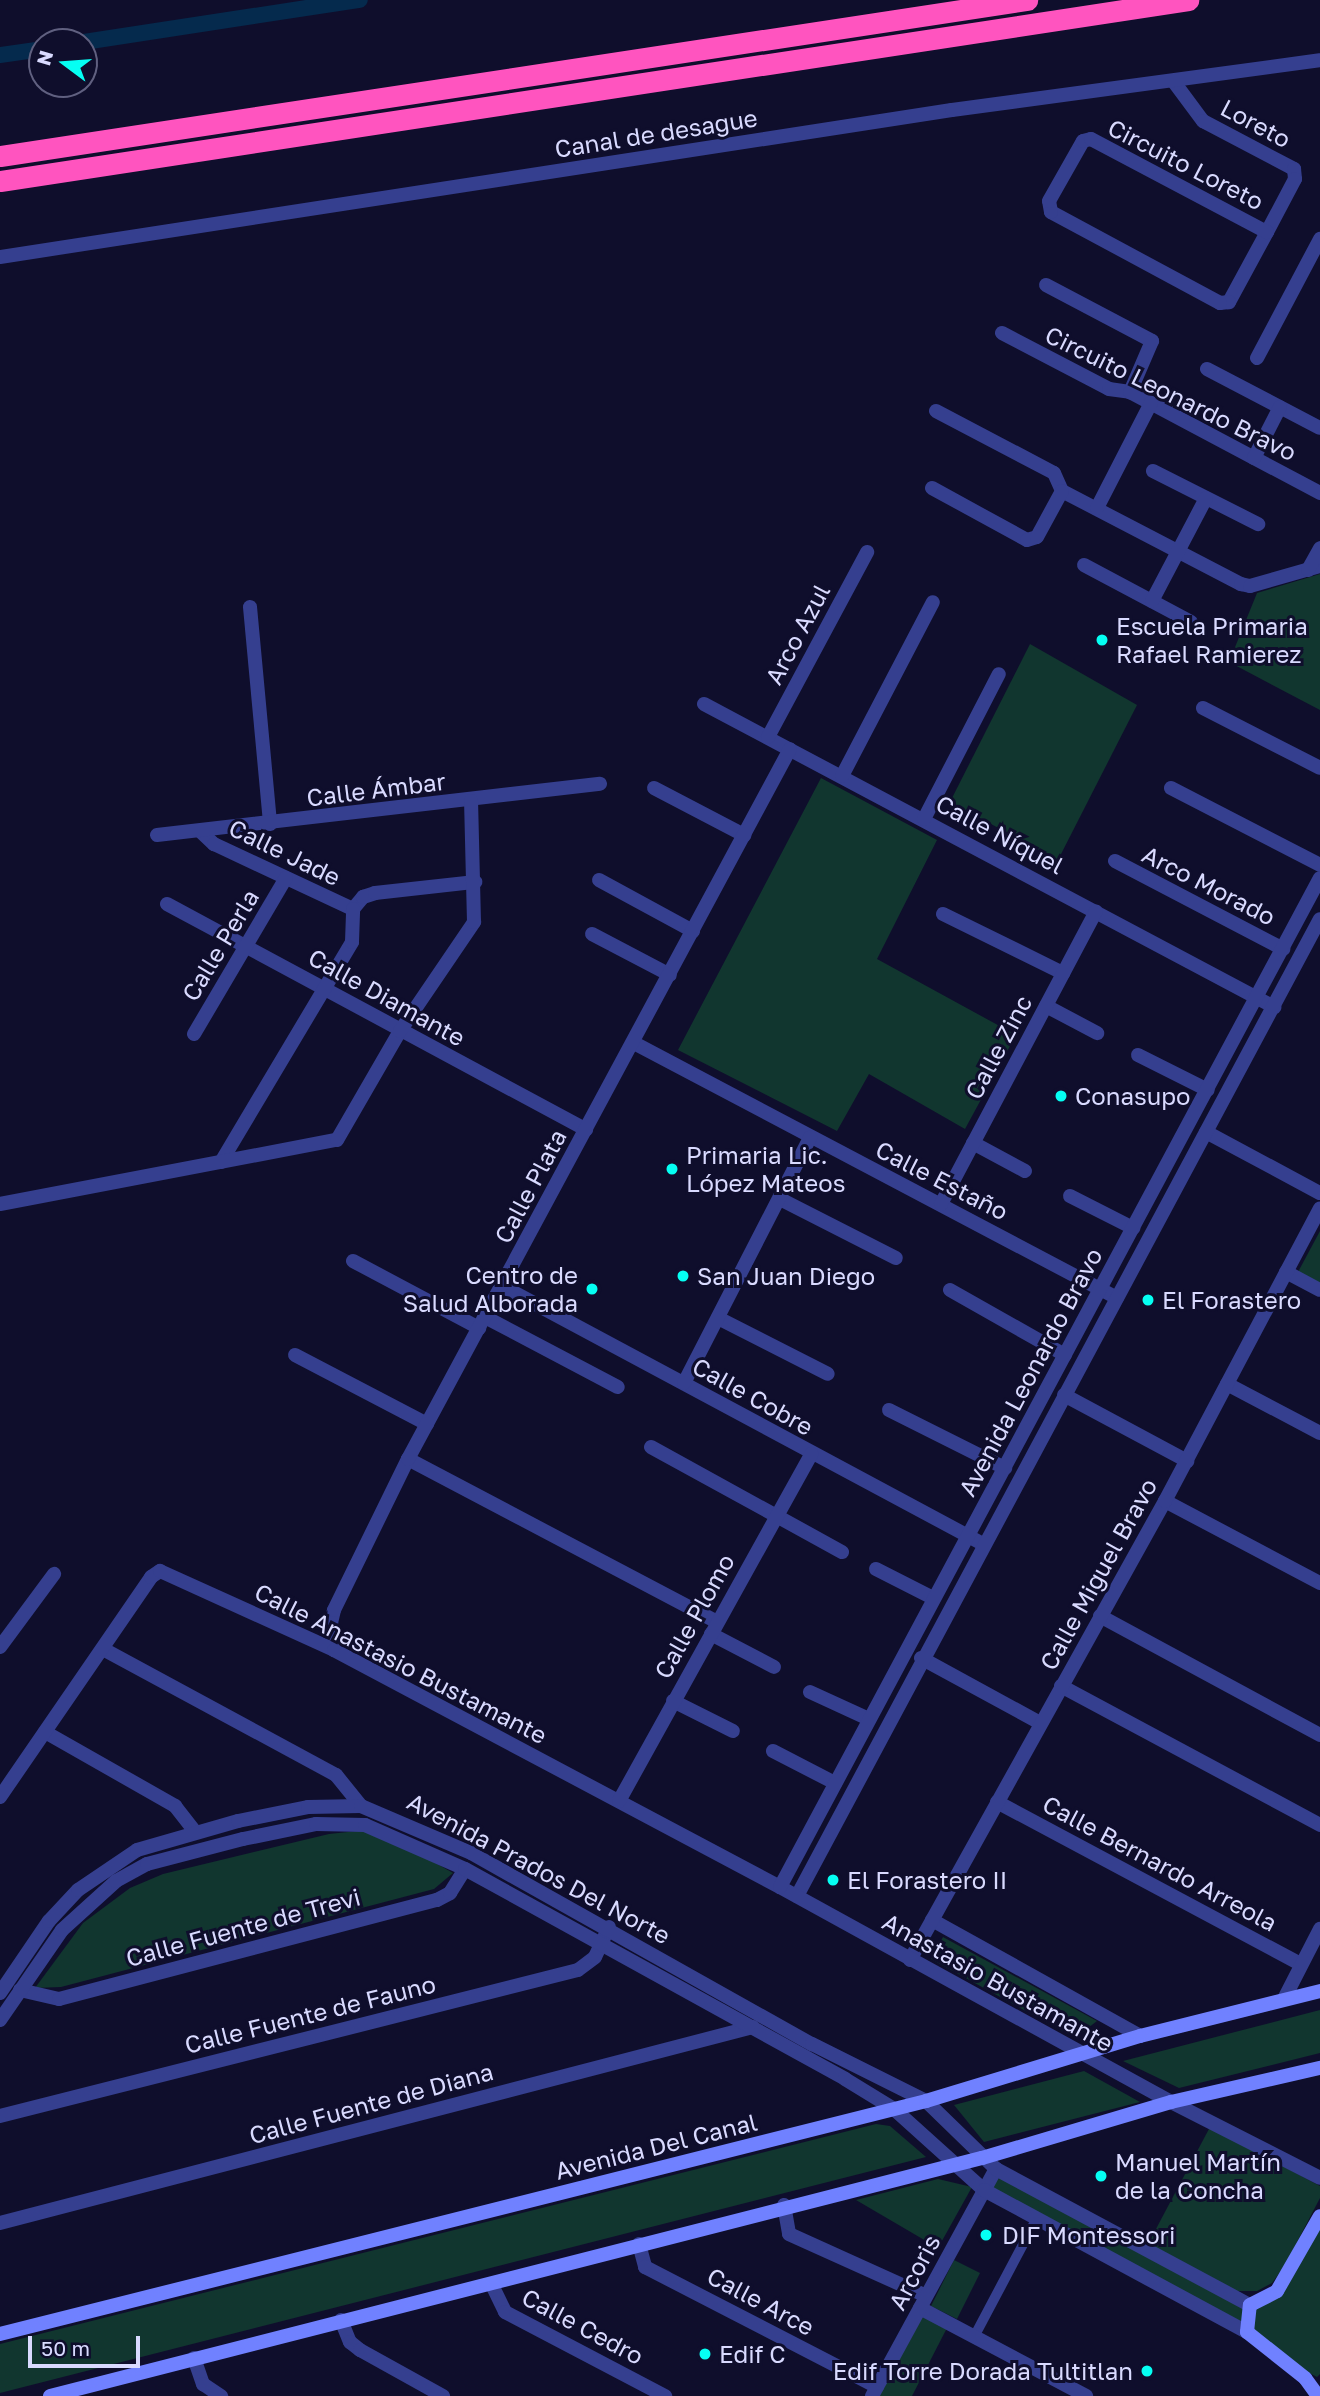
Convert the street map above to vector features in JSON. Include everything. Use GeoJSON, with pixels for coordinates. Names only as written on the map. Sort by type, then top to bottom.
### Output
{"type":"FeatureCollection","features":[{"type":"Feature","properties":{"kind":"highway"},"geometry":{"type":"LineString","coordinates":[[0,156],[1027,0]]}},
{"type":"Feature","properties":{"kind":"highway"},"geometry":{"type":"LineString","coordinates":[[0,181],[1188,0]]}},
{"type":"Feature","properties":{"kind":"main road","name":"Avenida Del Canal"},"geometry":{"type":"LineString","coordinates":[[0,2334],[926,2101],[1082,2052],[1320,1991]]}},
{"type":"Feature","properties":{"kind":"main road"},"geometry":{"type":"LineString","coordinates":[[50,2396],[341,2320],[492,2285],[952,2162],[982,2158],[1171,2102],[1320,2068]]}},
{"type":"Feature","properties":{"kind":"main road"},"geometry":{"type":"LineString","coordinates":[[1318,2396],[1305,2378],[1247,2332],[1250,2305],[1277,2291],[1320,2217]]}},
{"type":"Feature","properties":{"kind":"street","name":"Canal de desague"},"geometry":{"type":"LineString","coordinates":[[0,257],[951,110],[1174,82],[1320,60]]}},
{"type":"Feature","properties":{"kind":"street","name":"Loreto"},"geometry":{"type":"LineString","coordinates":[[1174,82],[1203,121],[1294,169],[1295,179],[1268,232]]}},
{"type":"Feature","properties":{"kind":"street","name":"Circuito Loreto"},"geometry":{"type":"LineString","coordinates":[[1091,139],[1268,232],[1229,302],[1220,303],[1051,212],[1049,201],[1083,141],[1091,139]]}},
{"type":"Feature","properties":{"kind":"street"},"geometry":{"type":"LineString","coordinates":[[1257,358],[1320,239]]}},
{"type":"Feature","properties":{"kind":"street"},"geometry":{"type":"LineString","coordinates":[[1046,285],[1152,341],[1130,392]]}},
{"type":"Feature","properties":{"kind":"street","name":"Circuito Leonardo Bravo"},"geometry":{"type":"LineString","coordinates":[[1002,333],[1109,389],[1130,392],[1320,493]]}},
{"type":"Feature","properties":{"kind":"street"},"geometry":{"type":"LineString","coordinates":[[1207,369],[1320,428]]}},
{"type":"Feature","properties":{"kind":"street"},"geometry":{"type":"LineString","coordinates":[[1097,508],[1151,403]]}},
{"type":"Feature","properties":{"kind":"street"},"geometry":{"type":"LineString","coordinates":[[1254,458],[1280,407]]}},
{"type":"Feature","properties":{"kind":"street"},"geometry":{"type":"LineString","coordinates":[[936,411],[1054,473],[1062,491],[1251,586],[1314,568],[1320,548]]}},
{"type":"Feature","properties":{"kind":"street"},"geometry":{"type":"LineString","coordinates":[[1153,471],[1258,524]]}},
{"type":"Feature","properties":{"kind":"street"},"geometry":{"type":"LineString","coordinates":[[932,488],[1027,540],[1037,537],[1062,491]]}},
{"type":"Feature","properties":{"kind":"street"},"geometry":{"type":"LineString","coordinates":[[1152,601],[1206,498]]}},
{"type":"Feature","properties":{"kind":"street","name":"Arco Azul"},"geometry":{"type":"LineString","coordinates":[[768,737],[867,552]]}},
{"type":"Feature","properties":{"kind":"street"},"geometry":{"type":"LineString","coordinates":[[1084,565],[1191,622]]}},
{"type":"Feature","properties":{"kind":"street"},"geometry":{"type":"LineString","coordinates":[[842,776],[933,602]]}},
{"type":"Feature","properties":{"kind":"street"},"geometry":{"type":"LineString","coordinates":[[250,607],[271,824]]}},
{"type":"Feature","properties":{"kind":"street"},"geometry":{"type":"LineString","coordinates":[[924,819],[999,674]]}},
{"type":"Feature","properties":{"kind":"street","name":"Calle Níquel"},"geometry":{"type":"LineString","coordinates":[[704,704],[1274,1007]]}},
{"type":"Feature","properties":{"kind":"street"},"geometry":{"type":"LineString","coordinates":[[1203,708],[1320,768]]}},
{"type":"Feature","properties":{"kind":"street","name":"Calle Plata"},"geometry":{"type":"LineString","coordinates":[[334,1650],[334,1610],[408,1459],[790,749]]}},
{"type":"Feature","properties":{"kind":"street","name":"Calle Ámbar"},"geometry":{"type":"LineString","coordinates":[[157,835],[271,824],[600,784]]}},
{"type":"Feature","properties":{"kind":"street"},"geometry":{"type":"LineString","coordinates":[[654,788],[744,835]]}},
{"type":"Feature","properties":{"kind":"street"},"geometry":{"type":"LineString","coordinates":[[1171,788],[1320,865]]}},
{"type":"Feature","properties":{"kind":"street"},"geometry":{"type":"LineString","coordinates":[[0,1204],[337,1140],[400,1031],[467,937],[474,922],[471,800]]}},
{"type":"Feature","properties":{"kind":"street","name":"Calle Jade"},"geometry":{"type":"LineString","coordinates":[[201,832],[214,844],[353,909]]}},
{"type":"Feature","properties":{"kind":"street","name":"Arco Morado"},"geometry":{"type":"LineString","coordinates":[[1115,861],[1283,949]]}},
{"type":"Feature","properties":{"kind":"street","name":"Calle Perla"},"geometry":{"type":"LineString","coordinates":[[194,1034],[286,878]]}},
{"type":"Feature","properties":{"kind":"street","name":"Avenida Leonardo Bravo"},"geometry":{"type":"LineString","coordinates":[[780,1887],[933,1598],[1258,999],[1320,878]]}},
{"type":"Feature","properties":{"kind":"street"},"geometry":{"type":"LineString","coordinates":[[598,880],[693,931]]}},
{"type":"Feature","properties":{"kind":"street"},"geometry":{"type":"LineString","coordinates":[[221,1162],[352,942],[353,909],[363,897],[375,893],[475,882]]}},
{"type":"Feature","properties":{"kind":"street","name":"Calle Diamante"},"geometry":{"type":"LineString","coordinates":[[167,904],[586,1130]]}},
{"type":"Feature","properties":{"kind":"street","name":"Calle Zinc"},"geometry":{"type":"LineString","coordinates":[[941,1204],[1096,911]]}},
{"type":"Feature","properties":{"kind":"street"},"geometry":{"type":"LineString","coordinates":[[943,914],[1063,973]]}},
{"type":"Feature","properties":{"kind":"street","name":"Avenida Leonardo Bravo"},"geometry":{"type":"LineString","coordinates":[[797,1896],[921,1658],[1320,919]]}},
{"type":"Feature","properties":{"kind":"street"},"geometry":{"type":"LineString","coordinates":[[592,934],[670,975]]}},
{"type":"Feature","properties":{"kind":"street"},"geometry":{"type":"LineString","coordinates":[[1046,1006],[1097,1033]]}},
{"type":"Feature","properties":{"kind":"street","name":"Calle Estaño"},"geometry":{"type":"LineString","coordinates":[[634,1043],[1117,1298]]}},
{"type":"Feature","properties":{"kind":"street"},"geometry":{"type":"LineString","coordinates":[[1138,1055],[1208,1090]]}},
{"type":"Feature","properties":{"kind":"street"},"geometry":{"type":"LineString","coordinates":[[1206,1132],[1320,1193]]}},
{"type":"Feature","properties":{"kind":"street"},"geometry":{"type":"LineString","coordinates":[[684,1383],[810,1138]]}},
{"type":"Feature","properties":{"kind":"street"},"geometry":{"type":"LineString","coordinates":[[973,1143],[1025,1171]]}},
{"type":"Feature","properties":{"kind":"street"},"geometry":{"type":"LineString","coordinates":[[1070,1196],[1133,1228]]}},
{"type":"Feature","properties":{"kind":"street"},"geometry":{"type":"LineString","coordinates":[[780,1199],[896,1258]]}},
{"type":"Feature","properties":{"kind":"street","name":"Calle Miguel Bravo"},"geometry":{"type":"LineString","coordinates":[[910,1960],[1165,1501],[1320,1208]]}},
{"type":"Feature","properties":{"kind":"street"},"geometry":{"type":"LineString","coordinates":[[353,1261],[618,1387]]}},
{"type":"Feature","properties":{"kind":"street"},"geometry":{"type":"LineString","coordinates":[[1286,1272],[1320,1290]]}},
{"type":"Feature","properties":{"kind":"street","name":"Calle Cobre"},"geometry":{"type":"LineString","coordinates":[[502,1286],[983,1544]]}},
{"type":"Feature","properties":{"kind":"street"},"geometry":{"type":"LineString","coordinates":[[950,1290],[1065,1354]]}},
{"type":"Feature","properties":{"kind":"street"},"geometry":{"type":"LineString","coordinates":[[718,1318],[828,1374]]}},
{"type":"Feature","properties":{"kind":"street"},"geometry":{"type":"LineString","coordinates":[[295,1355],[427,1424]]}},
{"type":"Feature","properties":{"kind":"street"},"geometry":{"type":"LineString","coordinates":[[1227,1384],[1320,1433]]}},
{"type":"Feature","properties":{"kind":"street"},"geometry":{"type":"LineString","coordinates":[[1064,1395],[1186,1461]]}},
{"type":"Feature","properties":{"kind":"street"},"geometry":{"type":"LineString","coordinates":[[889,1410],[1005,1468]]}},
{"type":"Feature","properties":{"kind":"street"},"geometry":{"type":"LineString","coordinates":[[651,1447],[842,1552]]}},
{"type":"Feature","properties":{"kind":"street","name":"Calle Plomo"},"geometry":{"type":"LineString","coordinates":[[619,1801],[811,1454]]}},
{"type":"Feature","properties":{"kind":"street"},"geometry":{"type":"LineString","coordinates":[[408,1459],[714,1628],[774,1667]]}},
{"type":"Feature","properties":{"kind":"street"},"geometry":{"type":"LineString","coordinates":[[1165,1501],[1320,1583]]}},
{"type":"Feature","properties":{"kind":"street"},"geometry":{"type":"LineString","coordinates":[[876,1569],[933,1598]]}},
{"type":"Feature","properties":{"kind":"street","name":"Calle Anastasio Bustamante"},"geometry":{"type":"LineString","coordinates":[[103,1649],[151,1577],[160,1571],[334,1650],[619,1801]]}},
{"type":"Feature","properties":{"kind":"street"},"geometry":{"type":"LineString","coordinates":[[0,1647],[54,1574]]}},
{"type":"Feature","properties":{"kind":"street"},"geometry":{"type":"LineString","coordinates":[[1100,1616],[1320,1735]]}},
{"type":"Feature","properties":{"kind":"street"},"geometry":{"type":"LineString","coordinates":[[0,1797],[103,1649],[337,1775],[361,1806]]}},
{"type":"Feature","properties":{"kind":"street"},"geometry":{"type":"LineString","coordinates":[[921,1658],[1040,1723]]}},
{"type":"Feature","properties":{"kind":"street"},"geometry":{"type":"LineString","coordinates":[[1061,1686],[1320,1825]]}},
{"type":"Feature","properties":{"kind":"street"},"geometry":{"type":"LineString","coordinates":[[810,1692],[869,1719]]}},
{"type":"Feature","properties":{"kind":"street"},"geometry":{"type":"LineString","coordinates":[[673,1701],[733,1731]]}},
{"type":"Feature","properties":{"kind":"street"},"geometry":{"type":"LineString","coordinates":[[45,1732],[175,1806],[195,1832]]}},
{"type":"Feature","properties":{"kind":"street"},"geometry":{"type":"LineString","coordinates":[[773,1751],[835,1783]]}},
{"type":"Feature","properties":{"kind":"street","name":"Anastasio Bustamante"},"geometry":{"type":"LineString","coordinates":[[619,1801],[1171,2102],[1320,2178]]}},
{"type":"Feature","properties":{"kind":"street","name":"Calle Bernardo Arreola"},"geometry":{"type":"LineString","coordinates":[[998,1802],[1301,1964]]}},
{"type":"Feature","properties":{"kind":"street","name":"Avenida Prados Del Norte"},"geometry":{"type":"LineString","coordinates":[[0,1993],[49,1921],[78,1890],[137,1850],[238,1821],[308,1807],[361,1806],[471,1853],[609,1927],[811,2044],[926,2101],[996,2169],[1250,2305]]}},
{"type":"Feature","properties":{"kind":"street"},"geometry":{"type":"LineString","coordinates":[[238,1821],[243,1839]]}},
{"type":"Feature","properties":{"kind":"street"},"geometry":{"type":"LineString","coordinates":[[0,2020],[62,1930],[116,1881],[147,1864],[243,1839],[345,1822],[387,1833],[465,1869],[753,2027],[894,2109],[984,2190],[1247,2332]]}},
{"type":"Feature","properties":{"kind":"street","name":"Calle Fuente de Trevi"},"geometry":{"type":"LineString","coordinates":[[20,1990],[59,1999],[437,1900],[450,1893],[465,1869]]}},
{"type":"Feature","properties":{"kind":"street"},"geometry":{"type":"LineString","coordinates":[[932,1920],[1140,2036]]}},
{"type":"Feature","properties":{"kind":"street","name":"Calle Fuente de Fauno"},"geometry":{"type":"LineString","coordinates":[[0,2116],[578,1969],[588,1965],[601,1946],[609,1927]]}},
{"type":"Feature","properties":{"kind":"street"},"geometry":{"type":"LineString","coordinates":[[1284,1999],[1320,1928]]}},
{"type":"Feature","properties":{"kind":"street","name":"Calle Fuente de Diana"},"geometry":{"type":"LineString","coordinates":[[0,2223],[753,2027]]}},
{"type":"Feature","properties":{"kind":"street","name":"Arcoris"},"geometry":{"type":"LineString","coordinates":[[874,2392],[996,2169]]}},
{"type":"Feature","properties":{"kind":"street"},"geometry":{"type":"LineString","coordinates":[[784,2205],[789,2234],[923,2302],[974,2337],[1086,2396]]}},
{"type":"Feature","properties":{"kind":"street"},"geometry":{"type":"LineString","coordinates":[[974,2337],[1037,2218]]}},
{"type":"Feature","properties":{"kind":"street","name":"Calle Arce"},"geometry":{"type":"LineString","coordinates":[[639,2244],[645,2267],[874,2392]]}},
{"type":"Feature","properties":{"kind":"street","name":"Calle Cedro"},"geometry":{"type":"LineString","coordinates":[[492,2285],[505,2312],[665,2396]]}},
{"type":"Feature","properties":{"kind":"street"},"geometry":{"type":"LineString","coordinates":[[341,2320],[350,2342],[359,2350],[443,2396]]}},
{"type":"Feature","properties":{"kind":"street"},"geometry":{"type":"LineString","coordinates":[[194,2358],[203,2384],[221,2396]]}},
{"type":"Feature","properties":{"kind":"green space"},"geometry":{"type":"Polygon","coordinates":[[[1320,574],[1320,710],[1229,662],[1257,593],[1320,574]]]}},
{"type":"Feature","properties":{"kind":"green space"},"geometry":{"type":"Polygon","coordinates":[[[1030,644],[1137,705],[1058,860],[950,802],[1030,644]]]}},
{"type":"Feature","properties":{"kind":"green space"},"geometry":{"type":"Polygon","coordinates":[[[821,778],[937,840],[877,959],[1016,1035],[965,1129],[869,1074],[837,1131],[678,1050],[821,778]]]}},
{"type":"Feature","properties":{"kind":"green space"},"geometry":{"type":"Polygon","coordinates":[[[1320,1231],[1320,1284],[1298,1272],[1320,1231]]]}},
{"type":"Feature","properties":{"kind":"green space"},"geometry":{"type":"Polygon","coordinates":[[[376,1829],[453,1873],[434,1889],[61,1987],[35,1988],[83,1923],[130,1888],[163,1874],[329,1834],[376,1829]]]}},
{"type":"Feature","properties":{"kind":"green space"},"geometry":{"type":"Polygon","coordinates":[[[943,1937],[1097,2021],[1075,2038],[931,1959],[943,1937]]]}},
{"type":"Feature","properties":{"kind":"green space"},"geometry":{"type":"Polygon","coordinates":[[[1320,2010],[1320,2053],[1179,2088],[1123,2061],[1320,2010]]]}},
{"type":"Feature","properties":{"kind":"green space"},"geometry":{"type":"Polygon","coordinates":[[[1084,2071],[1140,2102],[984,2142],[954,2105],[1084,2071]]]}},
{"type":"Feature","properties":{"kind":"green space"},"geometry":{"type":"Polygon","coordinates":[[[876,2124],[890,2126],[926,2157],[0,2393],[0,2344],[876,2124]]]}},
{"type":"Feature","properties":{"kind":"green space"},"geometry":{"type":"Polygon","coordinates":[[[1210,2127],[1320,2186],[1320,2198],[1284,2267],[1272,2283],[1257,2291],[1235,2291],[1148,2244],[1210,2127]]]}},
{"type":"Feature","properties":{"kind":"green space"},"geometry":{"type":"Polygon","coordinates":[[[997,2172],[1247,2306],[1245,2328],[986,2190],[997,2172]]]}},
{"type":"Feature","properties":{"kind":"green space"},"geometry":{"type":"Polygon","coordinates":[[[938,2179],[972,2187],[938,2248],[856,2200],[938,2179]]]}},
{"type":"Feature","properties":{"kind":"green space"},"geometry":{"type":"Polygon","coordinates":[[[1320,2219],[1320,2374],[1317,2377],[1280,2357],[1249,2330],[1252,2306],[1278,2292],[1320,2219]]]}},
{"type":"Feature","properties":{"kind":"green space"},"geometry":{"type":"Polygon","coordinates":[[[954,2260],[980,2273],[957,2319],[931,2306],[954,2260]]]}},
{"type":"Feature","properties":{"kind":"green space"},"geometry":{"type":"Polygon","coordinates":[[[923,2314],[948,2326],[912,2396],[878,2396],[923,2314]]]}},
{"type":"Feature","properties":{"kind":"waterway"},"geometry":{"type":"LineString","coordinates":[[98,40],[360,0]]}},
{"type":"Feature","properties":{"kind":"waterway"},"geometry":{"type":"LineString","coordinates":[[0,55],[28,51]]}},
{"type":"Feature","properties":{"kind":"place","name":"Escuela Primaria Rafael Ramierez"},"geometry":{"type":"Point","coordinates":[1102,640]}},
{"type":"Feature","properties":{"kind":"place","name":"Conasupo"},"geometry":{"type":"Point","coordinates":[1061,1096]}},
{"type":"Feature","properties":{"kind":"place","name":"Primaria Lic. López Mateos"},"geometry":{"type":"Point","coordinates":[672,1169]}},
{"type":"Feature","properties":{"kind":"place","name":"San Juan Diego"},"geometry":{"type":"Point","coordinates":[683,1276]}},
{"type":"Feature","properties":{"kind":"place","name":"Centro de Salud Alborada"},"geometry":{"type":"Point","coordinates":[592,1289]}},
{"type":"Feature","properties":{"kind":"place","name":"El Forastero"},"geometry":{"type":"Point","coordinates":[1148,1300]}},
{"type":"Feature","properties":{"kind":"place","name":"El Forastero II"},"geometry":{"type":"Point","coordinates":[833,1880]}},
{"type":"Feature","properties":{"kind":"place","name":"Manuel Martín de la Concha"},"geometry":{"type":"Point","coordinates":[1101,2176]}},
{"type":"Feature","properties":{"kind":"place","name":"DIF Montessori"},"geometry":{"type":"Point","coordinates":[986,2235]}},
{"type":"Feature","properties":{"kind":"place","name":"Edif C"},"geometry":{"type":"Point","coordinates":[705,2354]}},
{"type":"Feature","properties":{"kind":"place","name":"Edif Torre Dorada Tultitlan"},"geometry":{"type":"Point","coordinates":[1147,2371]}}]}
